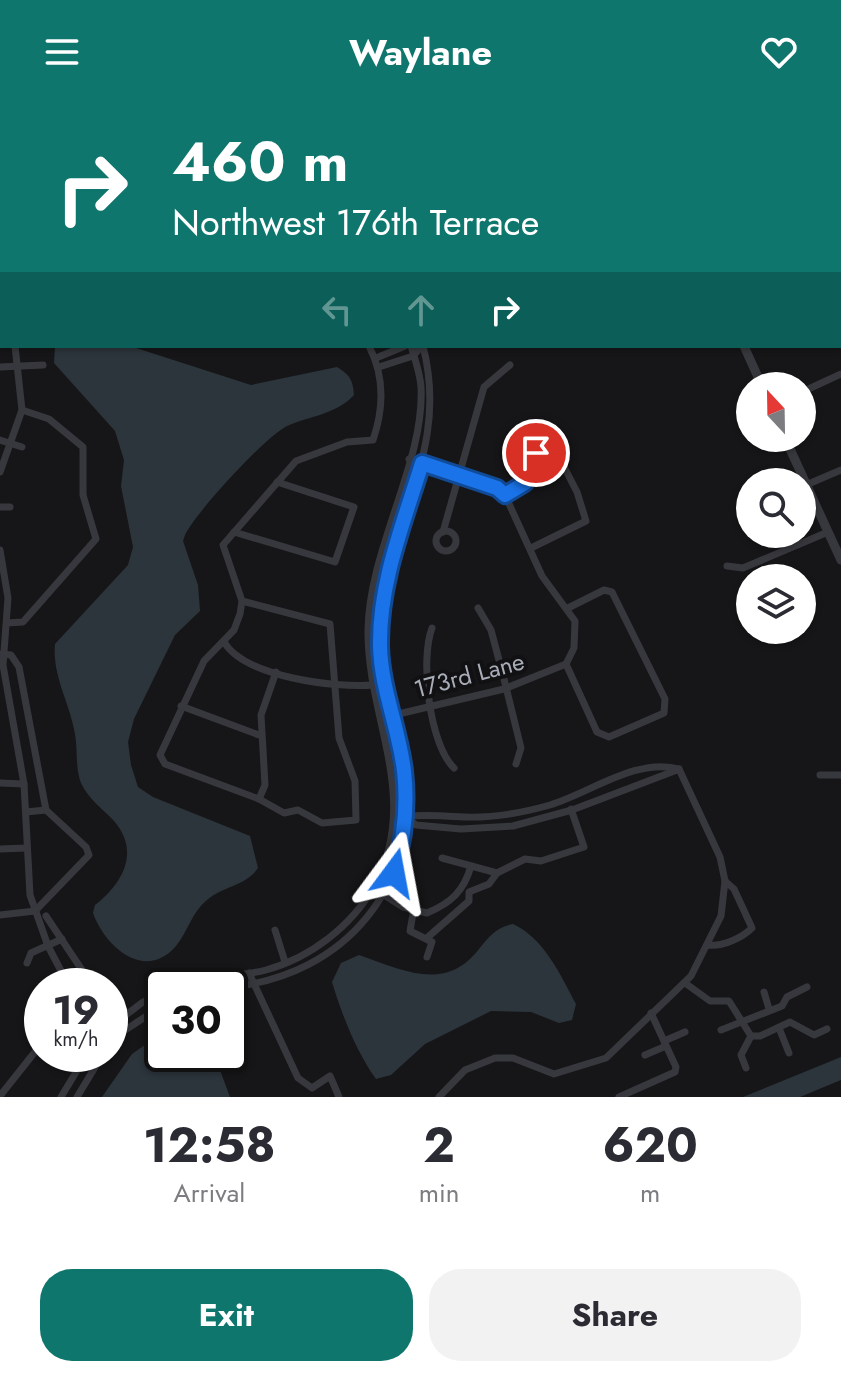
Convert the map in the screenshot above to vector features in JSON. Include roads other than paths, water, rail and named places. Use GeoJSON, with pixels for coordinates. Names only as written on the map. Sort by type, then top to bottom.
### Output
{"type":"FeatureCollection","features":[{"type":"Feature","properties":{"kind":"street"},"geometry":{"type":"LineString","coordinates":[[0,472],[22,410],[15,348]]}},
{"type":"Feature","properties":{"kind":"street"},"geometry":{"type":"LineString","coordinates":[[242,601],[330,624],[339,738],[355,781],[359,812],[356,820],[322,823],[298,810],[284,813],[259,799],[231,791],[163,761],[162,745],[204,661],[234,630],[242,601],[223,545],[277,482],[304,456],[347,442],[373,440],[383,400],[379,367],[370,348]]}},
{"type":"Feature","properties":{"kind":"street"},"geometry":{"type":"LineString","coordinates":[[376,358],[403,348]]}},
{"type":"Feature","properties":{"kind":"street"},"geometry":{"type":"LineString","coordinates":[[339,1097],[330,1076],[312,1088],[298,1078],[249,973],[285,962],[331,936],[373,888],[395,816],[392,766],[371,685],[368,629],[373,585],[420,413],[421,388],[409,348]]}},
{"type":"Feature","properties":{"kind":"street"},"geometry":{"type":"LineString","coordinates":[[379,367],[413,356],[420,348]]}},
{"type":"Feature","properties":{"kind":"street"},"geometry":{"type":"LineString","coordinates":[[248,985],[288,975],[319,960],[351,935],[385,894],[401,849],[406,817],[404,770],[383,683],[381,612],[386,579],[430,432],[430,376],[423,348]]}},
{"type":"Feature","properties":{"kind":"street"},"geometry":{"type":"LineString","coordinates":[[745,348],[756,372]]}},
{"type":"Feature","properties":{"kind":"street"},"geometry":{"type":"LineString","coordinates":[[0,367],[43,365]]}},
{"type":"Feature","properties":{"kind":"street"},"geometry":{"type":"LineString","coordinates":[[443,532],[484,387],[510,365]]}},
{"type":"Feature","properties":{"kind":"street"},"geometry":{"type":"LineString","coordinates":[[816,386],[841,374]]}},
{"type":"Feature","properties":{"kind":"street"},"geometry":{"type":"LineString","coordinates":[[7,623],[23,622],[96,539],[83,495],[83,447],[49,419],[22,410]]}},
{"type":"Feature","properties":{"kind":"street"},"geometry":{"type":"LineString","coordinates":[[505,495],[525,483],[542,438],[547,434],[577,492],[586,521],[531,548]]}},
{"type":"Feature","properties":{"kind":"street"},"geometry":{"type":"LineString","coordinates":[[0,440],[22,447]]}},
{"type":"Feature","properties":{"kind":"street"},"geometry":{"type":"LineString","coordinates":[[409,459],[497,488],[505,495],[548,586],[568,608],[577,634],[566,664],[597,732],[609,737],[664,713],[665,699],[612,592],[604,590],[568,608]]}},
{"type":"Feature","properties":{"kind":"street"},"geometry":{"type":"LineString","coordinates":[[816,481],[841,470]]}},
{"type":"Feature","properties":{"kind":"street"},"geometry":{"type":"LineString","coordinates":[[234,532],[335,562],[354,510],[352,505],[277,482]]}},
{"type":"Feature","properties":{"kind":"street"},"geometry":{"type":"LineString","coordinates":[[816,506],[841,560]]}},
{"type":"Feature","properties":{"kind":"street"},"geometry":{"type":"LineString","coordinates":[[0,507],[10,507]]}},
{"type":"Feature","properties":{"kind":"street"},"geometry":{"type":"LineString","coordinates":[[727,566],[743,568],[828,532]]}},
{"type":"Feature","properties":{"kind":"street"},"geometry":{"type":"LineString","coordinates":[[0,550],[7,623],[2,654],[24,784],[30,895],[48,946],[60,968]]}},
{"type":"Feature","properties":{"kind":"street"},"geometry":{"type":"LineString","coordinates":[[478,608],[491,630],[521,748],[516,764]]}},
{"type":"Feature","properties":{"kind":"street"},"geometry":{"type":"LineString","coordinates":[[432,628],[426,668],[430,707],[442,749],[454,768]]}},
{"type":"Feature","properties":{"kind":"street"},"geometry":{"type":"LineString","coordinates":[[224,642],[238,660],[333,687],[383,683]]}},
{"type":"Feature","properties":{"kind":"street"},"geometry":{"type":"LineString","coordinates":[[0,915],[35,911],[89,852],[46,810],[19,667],[11,655],[2,654]]}},
{"type":"Feature","properties":{"kind":"street","name":"173rd Lane"},"geometry":{"type":"LineString","coordinates":[[379,717],[504,689],[566,664]]}},
{"type":"Feature","properties":{"kind":"street"},"geometry":{"type":"LineString","coordinates":[[259,799],[265,785],[259,735],[261,715],[276,672]]}},
{"type":"Feature","properties":{"kind":"street"},"geometry":{"type":"LineString","coordinates":[[181,706],[259,735]]}},
{"type":"Feature","properties":{"kind":"street"},"geometry":{"type":"LineString","coordinates":[[0,718],[11,718]]}},
{"type":"Feature","properties":{"kind":"street"},"geometry":{"type":"LineString","coordinates":[[395,816],[406,817],[417,813],[492,817],[568,799],[642,769],[664,765],[679,769]]}},
{"type":"Feature","properties":{"kind":"street"},"geometry":{"type":"LineString","coordinates":[[406,817],[416,825],[491,828],[572,810],[679,769]]}},
{"type":"Feature","properties":{"kind":"street"},"geometry":{"type":"LineString","coordinates":[[443,1095],[465,1070],[495,1058],[513,1058],[554,1074],[606,1058],[685,983],[721,916],[725,881],[720,857],[679,769]]}},
{"type":"Feature","properties":{"kind":"street"},"geometry":{"type":"LineString","coordinates":[[820,775],[841,775]]}},
{"type":"Feature","properties":{"kind":"street"},"geometry":{"type":"LineString","coordinates":[[0,783],[24,784]]}},
{"type":"Feature","properties":{"kind":"street"},"geometry":{"type":"LineString","coordinates":[[373,888],[429,912],[466,891],[489,884],[497,873],[525,859],[541,861],[584,847],[568,799]]}},
{"type":"Feature","properties":{"kind":"street"},"geometry":{"type":"LineString","coordinates":[[26,812],[46,810]]}},
{"type":"Feature","properties":{"kind":"street"},"geometry":{"type":"LineString","coordinates":[[0,849],[27,848]]}},
{"type":"Feature","properties":{"kind":"street"},"geometry":{"type":"LineString","coordinates":[[442,858],[497,873]]}},
{"type":"Feature","properties":{"kind":"street"},"geometry":{"type":"LineString","coordinates":[[428,937],[469,901],[466,891],[471,866]]}},
{"type":"Feature","properties":{"kind":"street"},"geometry":{"type":"LineString","coordinates":[[708,945],[731,940],[752,928],[734,889],[725,881]]}},
{"type":"Feature","properties":{"kind":"street"},"geometry":{"type":"LineString","coordinates":[[414,908],[410,931],[428,937],[432,944],[427,957]]}},
{"type":"Feature","properties":{"kind":"street"},"geometry":{"type":"LineString","coordinates":[[46,916],[81,968]]}},
{"type":"Feature","properties":{"kind":"street"},"geometry":{"type":"LineString","coordinates":[[275,930],[285,962]]}},
{"type":"Feature","properties":{"kind":"street"},"geometry":{"type":"LineString","coordinates":[[27,963],[31,953],[62,939]]}},
{"type":"Feature","properties":{"kind":"street"},"geometry":{"type":"LineString","coordinates":[[685,983],[710,1001],[729,1001],[751,1036]]}},
{"type":"Feature","properties":{"kind":"street"},"geometry":{"type":"LineString","coordinates":[[721,1030],[782,1006],[787,997],[807,987]]}},
{"type":"Feature","properties":{"kind":"street"},"geometry":{"type":"LineString","coordinates":[[764,992],[769,1009]]}},
{"type":"Feature","properties":{"kind":"street"},"geometry":{"type":"LineString","coordinates":[[128,1016],[144,1001]]}},
{"type":"Feature","properties":{"kind":"street"},"geometry":{"type":"LineString","coordinates":[[782,1006],[791,1018],[790,1022]]}},
{"type":"Feature","properties":{"kind":"street"},"geometry":{"type":"LineString","coordinates":[[619,1097],[675,1072],[651,1013]]}},
{"type":"Feature","properties":{"kind":"street"},"geometry":{"type":"LineString","coordinates":[[746,1068],[741,1055],[751,1036],[790,1022]]}},
{"type":"Feature","properties":{"kind":"street"},"geometry":{"type":"LineString","coordinates":[[790,1022],[814,1035],[827,1029]]}},
{"type":"Feature","properties":{"kind":"street"},"geometry":{"type":"LineString","coordinates":[[779,1028],[789,1053]]}},
{"type":"Feature","properties":{"kind":"street"},"geometry":{"type":"LineString","coordinates":[[645,1055],[685,1032]]}},
{"type":"Feature","properties":{"kind":"street"},"geometry":{"type":"LineString","coordinates":[[0,1096],[24,1066]]}},
{"type":"Feature","properties":{"kind":"street"},"geometry":{"type":"LineString","coordinates":[[61,1097],[76,1072]]}},
{"type":"Feature","properties":{"kind":"street"},"geometry":{"type":"LineString","coordinates":[[77,1097],[92,1072]]}}]}
